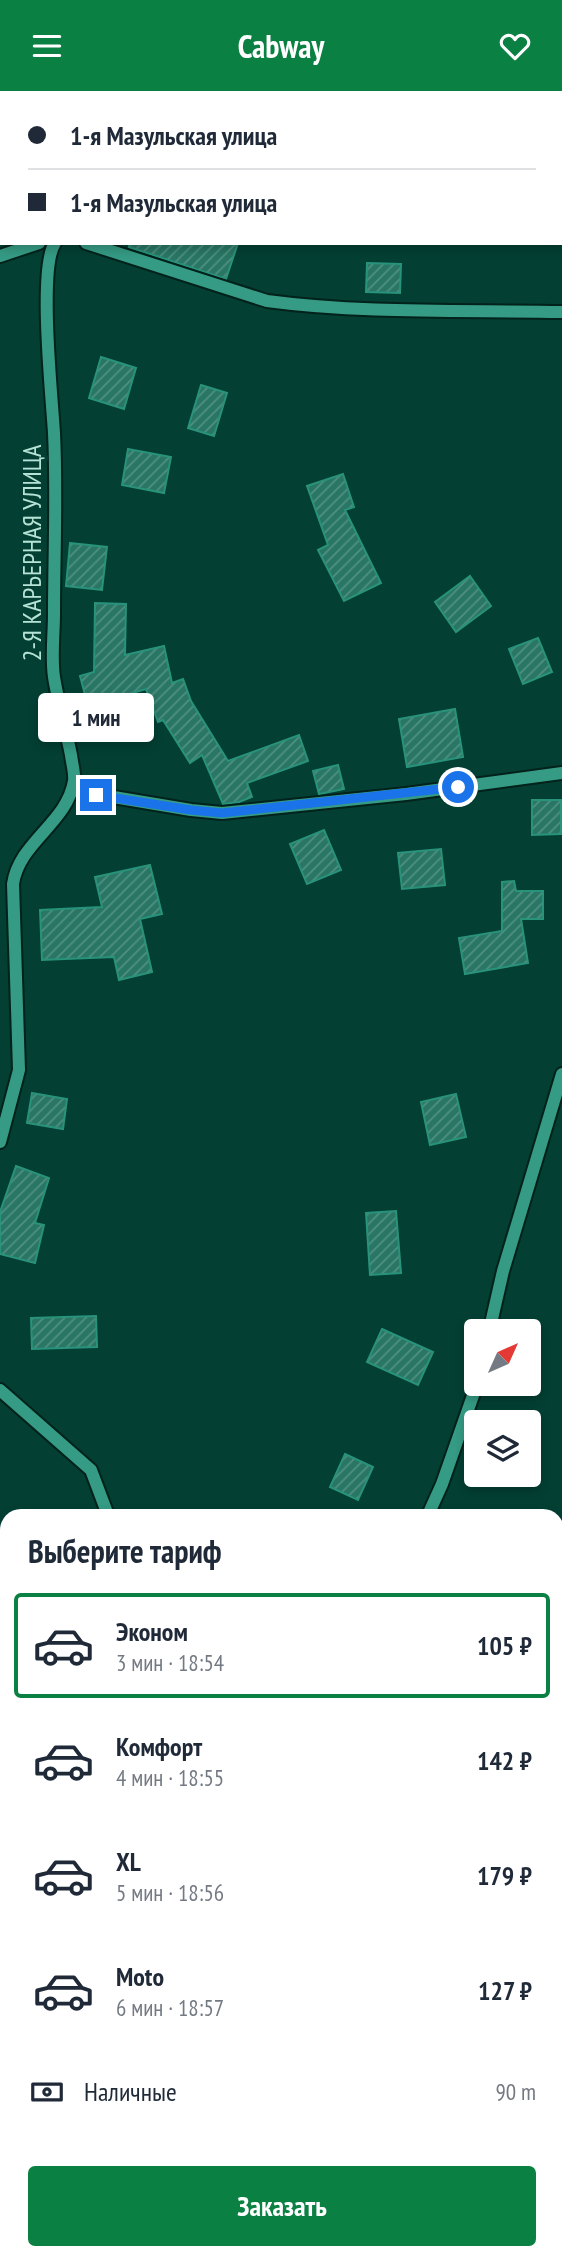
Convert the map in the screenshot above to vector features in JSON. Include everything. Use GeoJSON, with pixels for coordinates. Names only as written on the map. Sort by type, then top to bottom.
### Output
{"type":"FeatureCollection","features":[{"type":"Feature","properties":{"kind":"street"},"geometry":{"type":"LineString","coordinates":[[0,256],[33,245]]}},
{"type":"Feature","properties":{"kind":"street","name":"2-Я КАРЬЕРНАЯ УЛИЦА"},"geometry":{"type":"LineString","coordinates":[[54,245],[48,267],[47,291],[54,435],[54,676],[75,777],[72,790]]}},
{"type":"Feature","properties":{"kind":"street"},"geometry":{"type":"LineString","coordinates":[[92,245],[277,302],[370,309],[562,312]]}},
{"type":"Feature","properties":{"kind":"street"},"geometry":{"type":"LineString","coordinates":[[0,1142],[19,1070],[7,886],[19,862],[67,803],[72,790],[222,813],[406,794],[562,773]]}},
{"type":"Feature","properties":{"kind":"street"},"geometry":{"type":"LineString","coordinates":[[492,1319],[503,1271],[562,1074]]}},
{"type":"Feature","properties":{"kind":"street"},"geometry":{"type":"LineString","coordinates":[[0,1390],[90,1470],[106,1509]]}},
{"type":"Feature","properties":{"kind":"street"},"geometry":{"type":"LineString","coordinates":[[431,1509],[472,1397]]}},
{"type":"Feature","properties":{"kind":"building"},"geometry":{"type":"Polygon","coordinates":[[[130,245],[237,245],[226,279],[130,245]]]}},
{"type":"Feature","properties":{"kind":"building"},"geometry":{"type":"Polygon","coordinates":[[[367,263],[401,264],[400,293],[366,292],[367,263]]]}},
{"type":"Feature","properties":{"kind":"building"},"geometry":{"type":"Polygon","coordinates":[[[101,357],[136,368],[124,409],[89,398],[101,357]]]}},
{"type":"Feature","properties":{"kind":"building"},"geometry":{"type":"Polygon","coordinates":[[[201,385],[227,393],[214,436],[188,428],[201,385]]]}},
{"type":"Feature","properties":{"kind":"building"},"geometry":{"type":"Polygon","coordinates":[[[128,449],[171,457],[164,493],[122,485],[128,449]]]}},
{"type":"Feature","properties":{"kind":"building"},"geometry":{"type":"Polygon","coordinates":[[[343,474],[354,507],[345,510],[381,583],[344,601],[318,550],[328,545],[307,486],[343,474]]]}},
{"type":"Feature","properties":{"kind":"building"},"geometry":{"type":"Polygon","coordinates":[[[70,543],[107,547],[102,590],[66,586],[70,543]]]}},
{"type":"Feature","properties":{"kind":"building"},"geometry":{"type":"Polygon","coordinates":[[[470,576],[491,606],[456,632],[435,602],[470,576]]]}},
{"type":"Feature","properties":{"kind":"building"},"geometry":{"type":"Polygon","coordinates":[[[95,603],[126,604],[125,655],[164,646],[172,683],[183,679],[191,701],[228,761],[299,735],[308,761],[247,783],[252,797],[223,804],[202,755],[190,763],[163,720],[158,722],[146,689],[88,706],[80,676],[94,672],[95,603]]]}},
{"type":"Feature","properties":{"kind":"building"},"geometry":{"type":"Polygon","coordinates":[[[538,638],[552,672],[523,684],[509,649],[538,638]]]}},
{"type":"Feature","properties":{"kind":"building"},"geometry":{"type":"Polygon","coordinates":[[[455,709],[463,757],[407,767],[399,719],[455,709]]]}},
{"type":"Feature","properties":{"kind":"building"},"geometry":{"type":"Polygon","coordinates":[[[338,765],[344,789],[319,794],[313,771],[338,765]]]}},
{"type":"Feature","properties":{"kind":"building"},"geometry":{"type":"Polygon","coordinates":[[[532,800],[561,800],[561,834],[532,835],[532,800]]]}},
{"type":"Feature","properties":{"kind":"building"},"geometry":{"type":"Polygon","coordinates":[[[324,830],[341,870],[307,884],[290,844],[324,830]]]}},
{"type":"Feature","properties":{"kind":"building"},"geometry":{"type":"Polygon","coordinates":[[[441,849],[445,885],[402,889],[398,853],[441,849]]]}},
{"type":"Feature","properties":{"kind":"building"},"geometry":{"type":"Polygon","coordinates":[[[150,865],[162,914],[140,919],[152,972],[119,980],[114,957],[42,960],[40,910],[102,907],[95,877],[150,865]]]}},
{"type":"Feature","properties":{"kind":"building"},"geometry":{"type":"Polygon","coordinates":[[[514,881],[516,891],[543,891],[543,919],[521,919],[528,963],[465,974],[459,938],[502,931],[502,882],[514,881]]]}},
{"type":"Feature","properties":{"kind":"building"},"geometry":{"type":"Polygon","coordinates":[[[32,1093],[67,1099],[63,1129],[27,1123],[32,1093]]]}},
{"type":"Feature","properties":{"kind":"building"},"geometry":{"type":"Polygon","coordinates":[[[456,1094],[466,1137],[430,1145],[421,1102],[456,1094]]]}},
{"type":"Feature","properties":{"kind":"building"},"geometry":{"type":"Polygon","coordinates":[[[16,1166],[49,1178],[35,1223],[44,1225],[35,1263],[0,1254],[0,1212],[16,1166]]]}},
{"type":"Feature","properties":{"kind":"building"},"geometry":{"type":"Polygon","coordinates":[[[396,1211],[401,1273],[370,1275],[366,1213],[396,1211]]]}},
{"type":"Feature","properties":{"kind":"building"},"geometry":{"type":"Polygon","coordinates":[[[96,1316],[97,1347],[32,1349],[31,1318],[96,1316]]]}},
{"type":"Feature","properties":{"kind":"building"},"geometry":{"type":"Polygon","coordinates":[[[382,1329],[433,1352],[418,1385],[367,1362],[382,1329]]]}},
{"type":"Feature","properties":{"kind":"building"},"geometry":{"type":"Polygon","coordinates":[[[345,1454],[373,1467],[358,1500],[330,1487],[345,1454]]]}},
{"type":"Feature","properties":{"kind":"route"},"geometry":{"type":"LineString","coordinates":[[96,795],[222,813],[458,787]]}}]}
